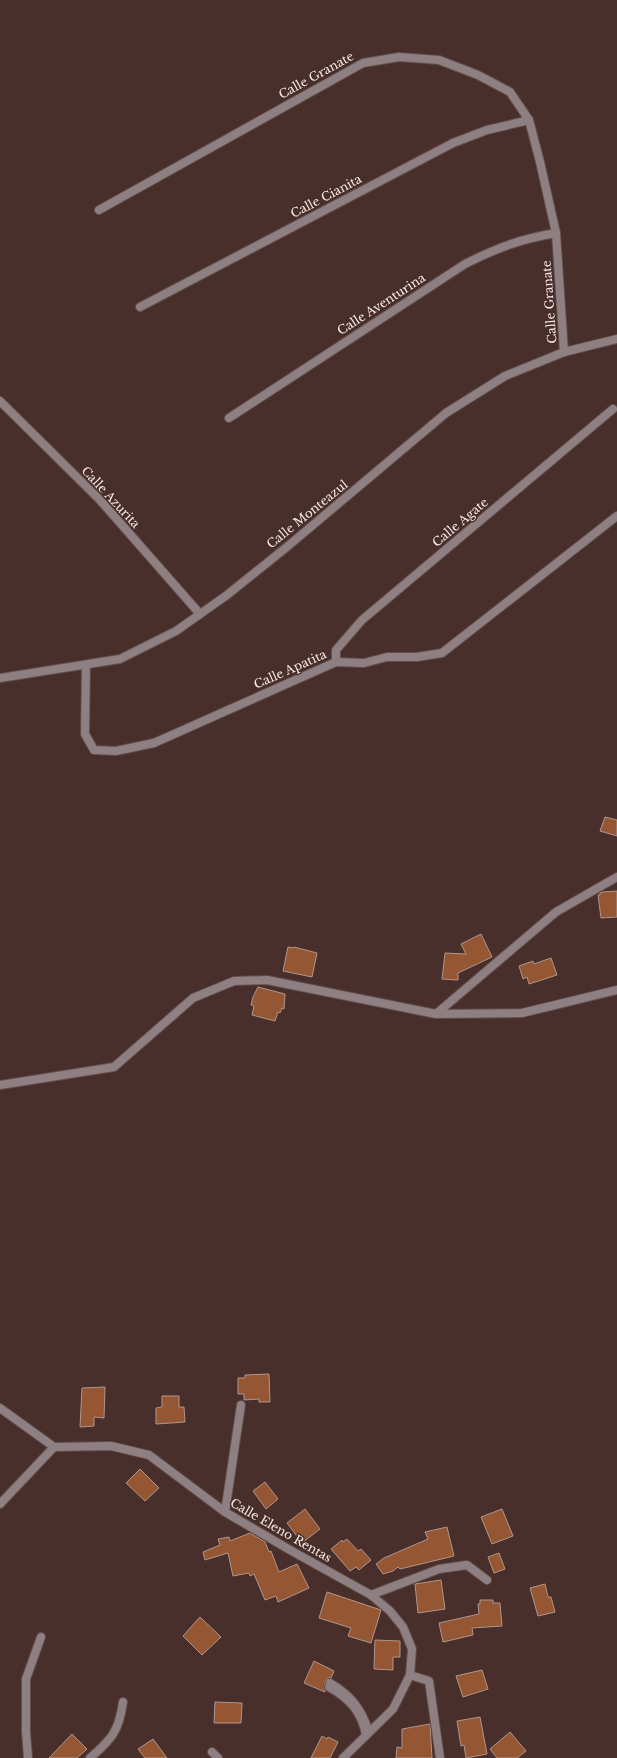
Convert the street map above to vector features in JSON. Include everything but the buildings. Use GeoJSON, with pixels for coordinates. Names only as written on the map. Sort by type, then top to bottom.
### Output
{"type":"FeatureCollection","features":[{"type":"Feature","properties":{"kind":"street","name":"Calle Granate"},"geometry":{"type":"LineString","coordinates":[[99,210],[363,63],[399,57],[440,60],[478,74],[510,92],[529,120],[556,233],[564,352]]}},
{"type":"Feature","properties":{"kind":"street","name":"Calle Cianita"},"geometry":{"type":"LineString","coordinates":[[140,307],[454,143],[487,130],[529,120]]}},
{"type":"Feature","properties":{"kind":"street","name":"Calle Aventurina"},"geometry":{"type":"LineString","coordinates":[[229,418],[465,264],[496,249],[526,238],[556,233]]}},
{"type":"Feature","properties":{"kind":"street","name":"Calle Monteazul"},"geometry":{"type":"LineString","coordinates":[[0,678],[120,659],[176,632],[294,541],[446,413],[505,376],[564,352],[617,339]]}},
{"type":"Feature","properties":{"kind":"street","name":"Calle Azurita"},"geometry":{"type":"LineString","coordinates":[[0,401],[100,500],[200,614]]}},
{"type":"Feature","properties":{"kind":"street","name":"Calle Agate"},"geometry":{"type":"LineString","coordinates":[[336,662],[336,650],[362,620],[613,409]]}},
{"type":"Feature","properties":{"kind":"street","name":"Calle Apatita"},"geometry":{"type":"LineString","coordinates":[[86,665],[85,734],[94,750],[116,751],[154,743],[336,662],[364,663],[387,657],[417,657],[442,653],[617,516]]}},
{"type":"Feature","properties":{"kind":"street"},"geometry":{"type":"LineString","coordinates":[[436,1014],[556,912],[617,877]]}},
{"type":"Feature","properties":{"kind":"street"},"geometry":{"type":"LineString","coordinates":[[0,1085],[114,1068],[193,998],[234,981],[267,980],[436,1014],[522,1013],[617,990]]}},
{"type":"Feature","properties":{"kind":"street"},"geometry":{"type":"LineString","coordinates":[[225,1512],[241,1405]]}},
{"type":"Feature","properties":{"kind":"street"},"geometry":{"type":"LineString","coordinates":[[0,1408],[54,1446],[0,1504]]}},
{"type":"Feature","properties":{"kind":"street","name":"Calle Eleno Rentas"},"geometry":{"type":"LineString","coordinates":[[54,1446],[111,1446],[149,1455],[225,1512],[371,1595],[390,1610],[403,1626],[412,1649],[410,1675],[393,1709],[343,1758]]}},
{"type":"Feature","properties":{"kind":"street"},"geometry":{"type":"LineString","coordinates":[[371,1595],[439,1569],[467,1565],[487,1580]]}},
{"type":"Feature","properties":{"kind":"street"},"geometry":{"type":"LineString","coordinates":[[28,1758],[26,1732],[26,1679],[41,1637]]}},
{"type":"Feature","properties":{"kind":"street"},"geometry":{"type":"LineString","coordinates":[[410,1675],[429,1681],[440,1758]]}},
{"type":"Feature","properties":{"kind":"street"},"geometry":{"type":"LineString","coordinates":[[330,1683],[353,1700],[361,1712],[368,1732],[351,1702],[341,1693],[329,1686],[330,1683]]}},
{"type":"Feature","properties":{"kind":"street"},"geometry":{"type":"LineString","coordinates":[[90,1758],[109,1742],[120,1722],[123,1702]]}}]}
